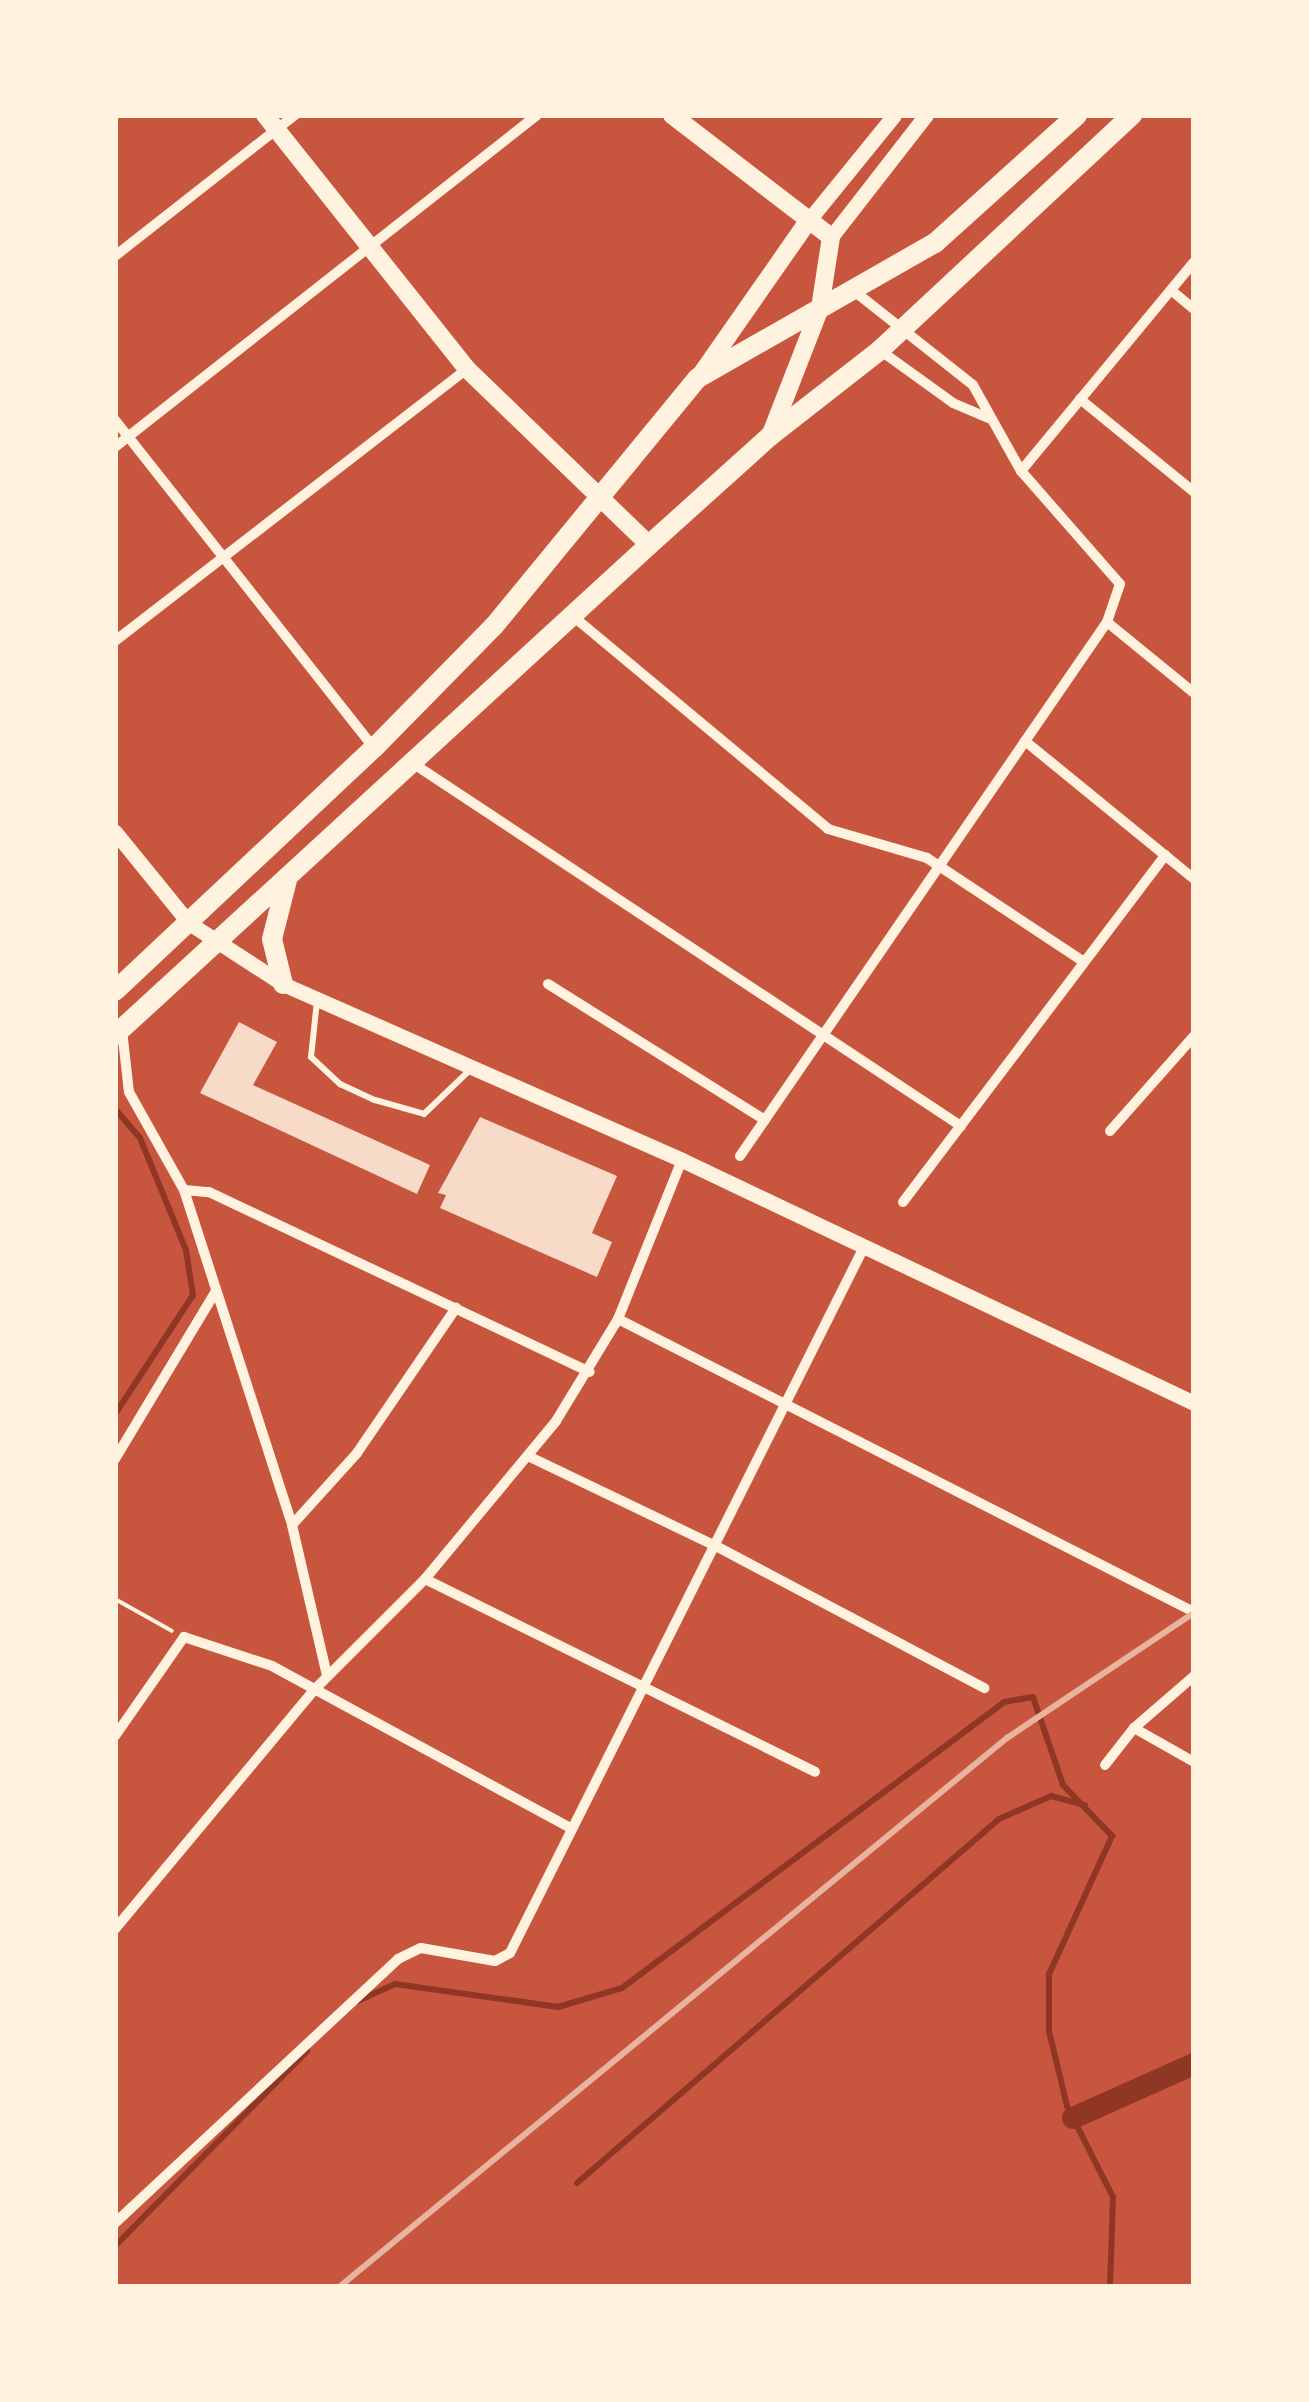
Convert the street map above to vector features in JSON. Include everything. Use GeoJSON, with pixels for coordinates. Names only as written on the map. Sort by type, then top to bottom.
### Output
{"type":"FeatureCollection","features":[{"type":"Feature","properties":{"kind":"main road"},"geometry":{"type":"LineString","coordinates":[[672,115],[830,237],[820,308],[770,436]]}},
{"type":"Feature","properties":{"kind":"main road"},"geometry":{"type":"LineString","coordinates":[[698,378],[934,243],[1077,115]]}},
{"type":"Feature","properties":{"kind":"main road"},"geometry":{"type":"LineString","coordinates":[[118,1032],[770,436],[880,350],[1132,115]]}},
{"type":"Feature","properties":{"kind":"main road"},"geometry":{"type":"LineString","coordinates":[[271,122],[466,369],[601,494],[649,545]]}},
{"type":"Feature","properties":{"kind":"main road"},"geometry":{"type":"LineString","coordinates":[[115,990],[374,748],[494,626],[698,378],[808,221]]}},
{"type":"Feature","properties":{"kind":"main road"},"geometry":{"type":"LineString","coordinates":[[283,984],[274,920],[294,871]]}},
{"type":"Feature","properties":{"kind":"street"},"geometry":{"type":"LineString","coordinates":[[115,256],[271,122],[295,115]]}},
{"type":"Feature","properties":{"kind":"street"},"geometry":{"type":"LineString","coordinates":[[115,447],[537,115]]}},
{"type":"Feature","properties":{"kind":"street"},"geometry":{"type":"LineString","coordinates":[[808,221],[894,115]]}},
{"type":"Feature","properties":{"kind":"street"},"geometry":{"type":"LineString","coordinates":[[830,237],[926,115]]}},
{"type":"Feature","properties":{"kind":"street"},"geometry":{"type":"LineString","coordinates":[[1021,471],[1194,262]]}},
{"type":"Feature","properties":{"kind":"street"},"geometry":{"type":"LineString","coordinates":[[1170,290],[1194,309]]}},
{"type":"Feature","properties":{"kind":"street"},"geometry":{"type":"LineString","coordinates":[[740,1156],[1107,622],[1117,575],[1021,471],[973,384],[854,291]]}},
{"type":"Feature","properties":{"kind":"street"},"geometry":{"type":"LineString","coordinates":[[880,350],[954,403],[990,418]]}},
{"type":"Feature","properties":{"kind":"street"},"geometry":{"type":"LineString","coordinates":[[115,641],[466,369]]}},
{"type":"Feature","properties":{"kind":"street"},"geometry":{"type":"LineString","coordinates":[[1080,399],[1194,492]]}},
{"type":"Feature","properties":{"kind":"street"},"geometry":{"type":"LineString","coordinates":[[115,420],[374,748]]}},
{"type":"Feature","properties":{"kind":"street"},"geometry":{"type":"LineString","coordinates":[[574,616],[828,829],[940,866],[1084,962]]}},
{"type":"Feature","properties":{"kind":"street"},"geometry":{"type":"LineString","coordinates":[[1107,622],[1194,693]]}},
{"type":"Feature","properties":{"kind":"street"},"geometry":{"type":"LineString","coordinates":[[1025,742],[1194,879]]}},
{"type":"Feature","properties":{"kind":"street"},"geometry":{"type":"LineString","coordinates":[[414,764],[961,1126]]}},
{"type":"Feature","properties":{"kind":"street"},"geometry":{"type":"LineString","coordinates":[[115,832],[189,922],[212,943],[283,984],[682,1160],[1194,1403]]}},
{"type":"Feature","properties":{"kind":"street"},"geometry":{"type":"LineString","coordinates":[[904,1202],[1164,855]]}},
{"type":"Feature","properties":{"kind":"street"},"geometry":{"type":"LineString","coordinates":[[548,984],[765,1120]]}},
{"type":"Feature","properties":{"kind":"street"},"geometry":{"type":"LineString","coordinates":[[118,1032],[130,1092],[184,1190],[292,1525],[327,1676]]}},
{"type":"Feature","properties":{"kind":"street"},"geometry":{"type":"LineString","coordinates":[[1110,1131],[1194,1036]]}},
{"type":"Feature","properties":{"kind":"street"},"geometry":{"type":"LineString","coordinates":[[1183,1048],[1194,1057]]}},
{"type":"Feature","properties":{"kind":"street"},"geometry":{"type":"LineString","coordinates":[[115,1929],[314,1690],[425,1579],[530,1457],[590,1372],[618,1319],[682,1160]]}},
{"type":"Feature","properties":{"kind":"street"},"geometry":{"type":"LineString","coordinates":[[184,1190],[209,1192],[590,1372]]}},
{"type":"Feature","properties":{"kind":"street"},"geometry":{"type":"LineString","coordinates":[[115,2223],[398,1959],[421,1948],[494,1960],[510,1953],[865,1245]]}},
{"type":"Feature","properties":{"kind":"street"},"geometry":{"type":"LineString","coordinates":[[115,1459],[216,1291]]}},
{"type":"Feature","properties":{"kind":"street"},"geometry":{"type":"LineString","coordinates":[[292,1525],[357,1453],[456,1308]]}},
{"type":"Feature","properties":{"kind":"street"},"geometry":{"type":"LineString","coordinates":[[618,1319],[1130,1585],[1194,1612]]}},
{"type":"Feature","properties":{"kind":"street"},"geometry":{"type":"LineString","coordinates":[[530,1457],[714,1545],[984,1688]]}},
{"type":"Feature","properties":{"kind":"street"},"geometry":{"type":"LineString","coordinates":[[425,1579],[814,1772]]}},
{"type":"Feature","properties":{"kind":"street"},"geometry":{"type":"LineString","coordinates":[[115,1736],[184,1638],[272,1666],[572,1828]]}},
{"type":"Feature","properties":{"kind":"street"},"geometry":{"type":"LineString","coordinates":[[1105,1765],[1134,1728],[1194,1676]]}},
{"type":"Feature","properties":{"kind":"street"},"geometry":{"type":"LineString","coordinates":[[1134,1728],[1194,1762]]}},
{"type":"Feature","properties":{"kind":"lane"},"geometry":{"type":"LineString","coordinates":[[317,1000],[311,1057],[340,1084],[375,1100],[424,1114],[473,1067]]}},
{"type":"Feature","properties":{"kind":"path"},"geometry":{"type":"LineString","coordinates":[[115,1599],[184,1638]]}},
{"type":"Feature","properties":{"kind":"building"},"geometry":{"type":"Polygon","coordinates":[[[239,1022],[277,1042],[253,1085],[430,1165],[417,1194],[200,1093],[239,1022]]]}},
{"type":"Feature","properties":{"kind":"building"},"geometry":{"type":"Polygon","coordinates":[[[480,1117],[617,1176],[592,1233],[612,1242],[597,1277],[440,1208],[446,1195],[438,1193],[480,1117]]]}},
{"type":"Feature","properties":{"kind":"waterway"},"geometry":{"type":"LineString","coordinates":[[115,1109],[140,1138],[186,1250],[193,1295],[115,1414]]}},
{"type":"Feature","properties":{"kind":"waterway"},"geometry":{"type":"LineString","coordinates":[[358,2001],[395,1984],[558,2007],[622,1988],[1004,1702],[1033,1697],[1063,1785],[1112,1836],[1049,1974],[1049,2031],[1067,2106],[1113,2197],[1110,2287]]}},
{"type":"Feature","properties":{"kind":"waterway"},"geometry":{"type":"LineString","coordinates":[[577,2183],[999,1819],[1051,1796],[1085,1805]]}},
{"type":"Feature","properties":{"kind":"waterway"},"geometry":{"type":"LineString","coordinates":[[115,2246],[307,2051]]}},
{"type":"Feature","properties":{"kind":"waterway"},"geometry":{"type":"LineString","coordinates":[[1073,2118],[1194,2064]]}},
{"type":"Feature","properties":{"kind":"railway"},"geometry":{"type":"LineString","coordinates":[[339,2287],[1007,1738],[1194,1613]]}}]}
